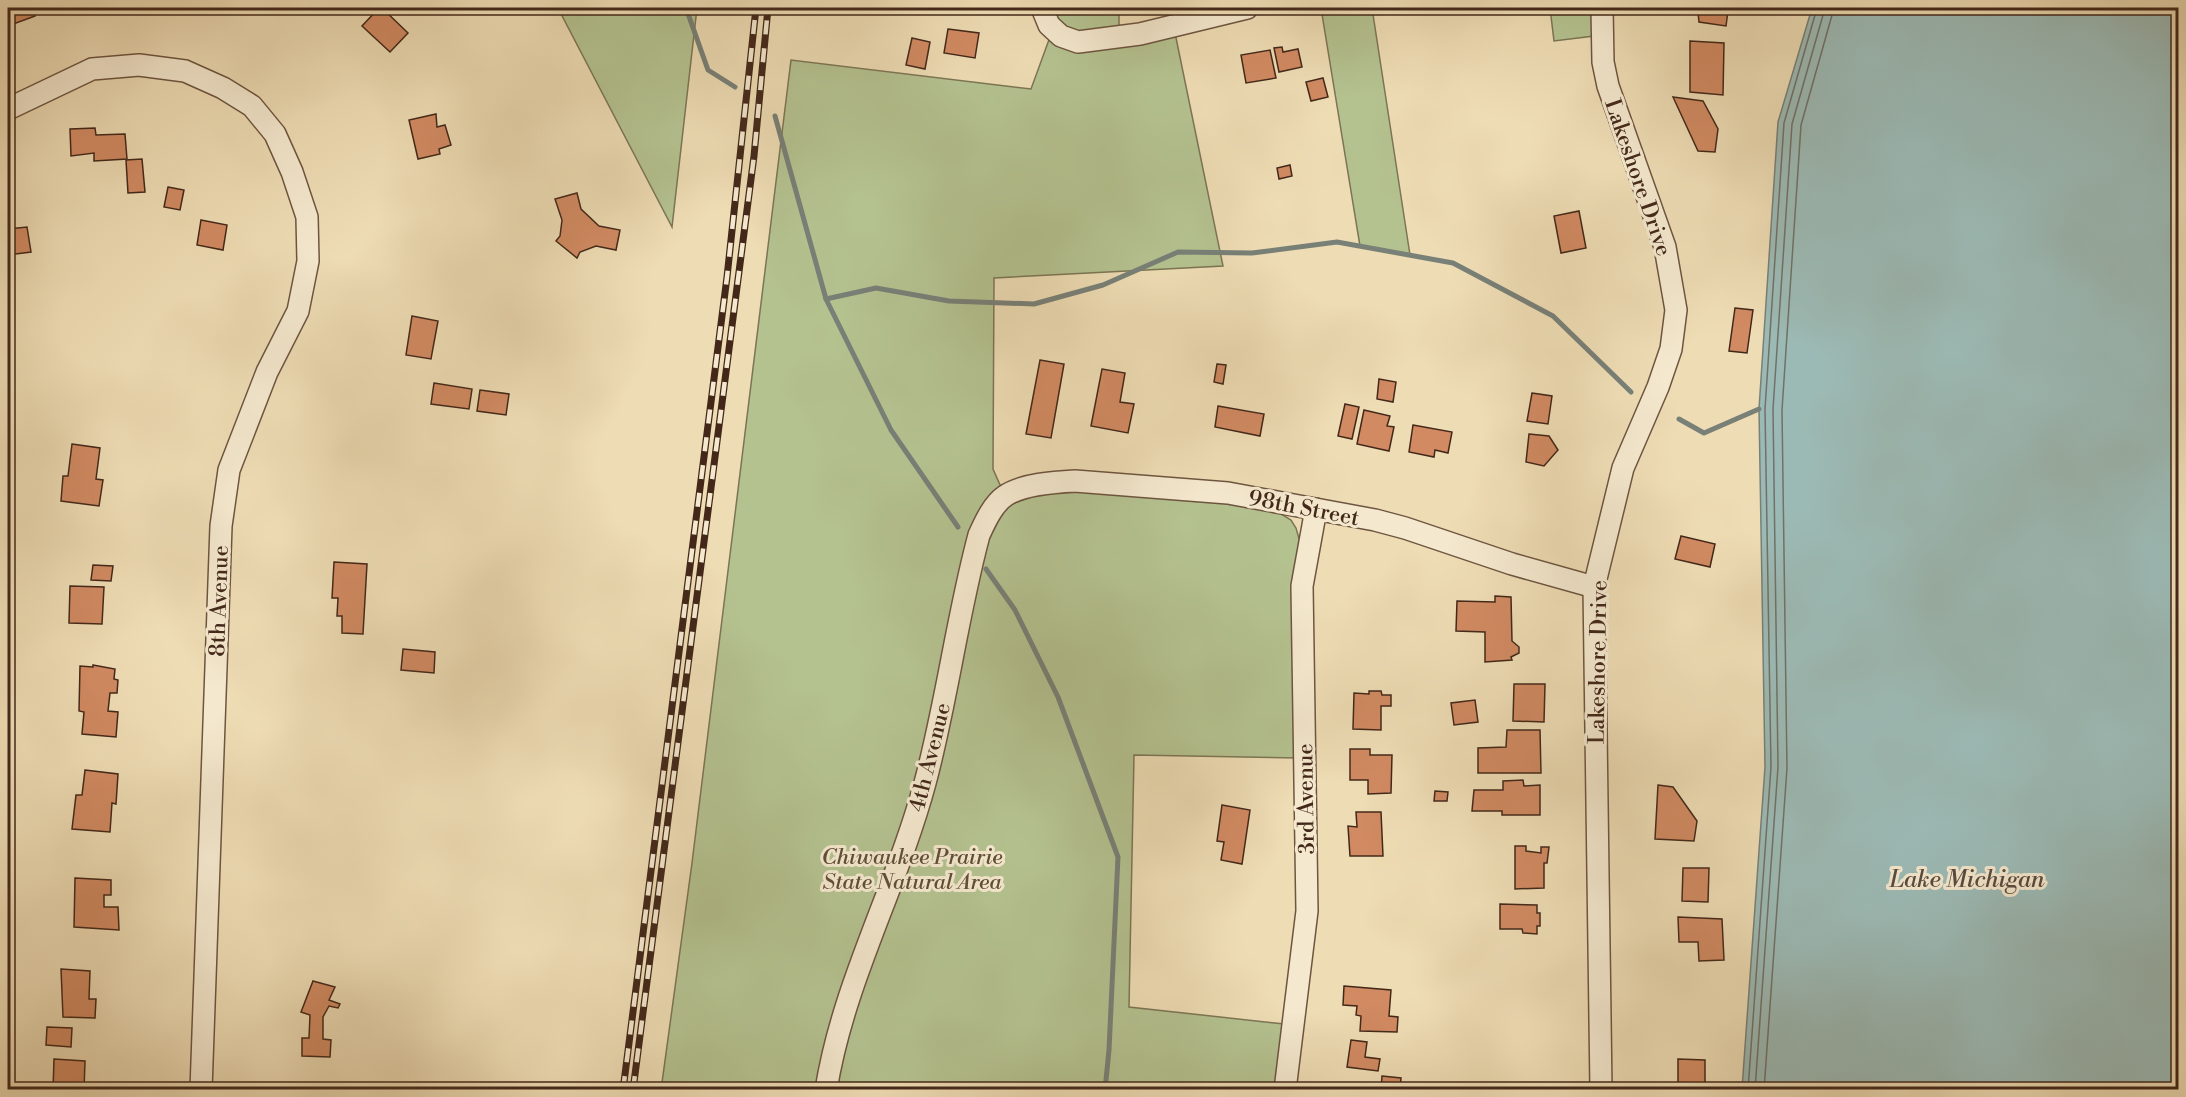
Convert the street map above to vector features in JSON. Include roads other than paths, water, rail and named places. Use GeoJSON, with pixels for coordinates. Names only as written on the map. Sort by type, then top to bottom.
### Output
{"type":"FeatureCollection","features":[{"type":"Feature","properties":{"kind":"street"},"geometry":{"type":"LineString","coordinates":[[1042,8],[1049,25],[1061,36],[1078,42],[1140,34],[1248,8]]}},
{"type":"Feature","properties":{"kind":"street","name":"Lakeshore Drive"},"geometry":{"type":"LineString","coordinates":[[1601,1089],[1594,587],[1623,468],[1658,387],[1671,349],[1676,310],[1665,247],[1608,86],[1603,62],[1602,8]]}},
{"type":"Feature","properties":{"kind":"street","name":"8th Avenue"},"geometry":{"type":"LineString","coordinates":[[8,110],[92,69],[139,65],[185,71],[223,88],[252,106],[275,134],[292,172],[307,217],[308,261],[298,311],[267,372],[229,470],[221,526],[201,1089]]}},
{"type":"Feature","properties":{"kind":"street","name":"98th Street"},"geometry":{"type":"LineString","coordinates":[[1006,495],[1050,482],[1118,483],[1228,493],[1405,528],[1512,564],[1594,587]]}},
{"type":"Feature","properties":{"kind":"street","name":"4th Avenue"},"geometry":{"type":"LineString","coordinates":[[826,1089],[842,1020],[925,783],[978,535],[985,521],[1006,495]]}},
{"type":"Feature","properties":{"kind":"street","name":"3rd Avenue"},"geometry":{"type":"LineString","coordinates":[[1285,1089],[1307,911],[1302,586],[1316,509]]}},
{"type":"Feature","properties":{"kind":"water","name":"Lake Michigan"},"geometry":{"type":"Polygon","coordinates":[[[1812,8],[2178,8],[2178,1089],[1742,1089],[1765,767],[1759,409],[1778,122],[1812,8]]]}},
{"type":"Feature","properties":{"kind":"waterway"},"geometry":{"type":"LineString","coordinates":[[686,8],[708,70],[735,87]]}},
{"type":"Feature","properties":{"kind":"waterway"},"geometry":{"type":"LineString","coordinates":[[775,116],[826,299],[891,430],[958,527]]}},
{"type":"Feature","properties":{"kind":"waterway"},"geometry":{"type":"LineString","coordinates":[[826,299],[876,288],[949,301],[1034,304],[1103,285],[1178,252],[1252,253],[1337,242],[1453,263],[1553,316],[1631,392]]}},
{"type":"Feature","properties":{"kind":"waterway"},"geometry":{"type":"LineString","coordinates":[[1679,419],[1704,433],[1759,409]]}},
{"type":"Feature","properties":{"kind":"waterway"},"geometry":{"type":"LineString","coordinates":[[986,569],[1015,610],[1058,697],[1118,857],[1105,1090]]}},
{"type":"Feature","properties":{"kind":"railway"},"geometry":{"type":"LineString","coordinates":[[623,1090],[727,277],[756,8]]}},
{"type":"Feature","properties":{"kind":"railway"},"geometry":{"type":"LineString","coordinates":[[633,1090],[754,156],[768,8]]}},
{"type":"Feature","properties":{"kind":"park label","name":"Chiwaukee Prairie State Natural Area"},"geometry":{"type":"Point","coordinates":[912,868]}}]}
